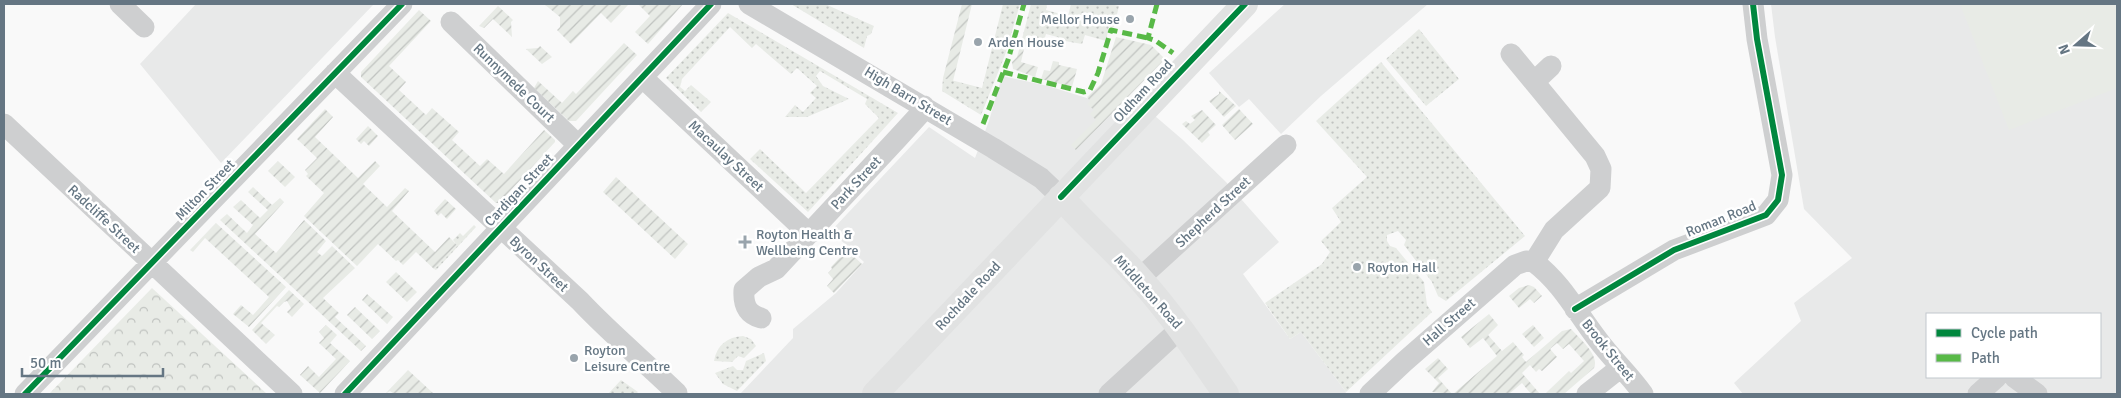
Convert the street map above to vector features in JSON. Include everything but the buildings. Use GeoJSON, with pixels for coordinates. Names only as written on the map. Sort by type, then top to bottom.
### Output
{"type":"FeatureCollection","features":[{"type":"Feature","properties":{"kind":"main road","name":"Oldham Road"},"geometry":{"type":"LineString","coordinates":[[1061,197],[1245,4]]}},
{"type":"Feature","properties":{"kind":"main road","name":"Middleton Road"},"geometry":{"type":"LineString","coordinates":[[1061,197],[1084,224],[1140,278],[1181,328],[1226,394]]}},
{"type":"Feature","properties":{"kind":"main road","name":"Rochdale Road"},"geometry":{"type":"LineString","coordinates":[[875,394],[1061,197]]}},
{"type":"Feature","properties":{"kind":"street"},"geometry":{"type":"LineString","coordinates":[[120,4],[144,27]]}},
{"type":"Feature","properties":{"kind":"street","name":"Milton Street"},"geometry":{"type":"LineString","coordinates":[[25,394],[402,4]]}},
{"type":"Feature","properties":{"kind":"street","name":"Cardigan Street"},"geometry":{"type":"LineString","coordinates":[[346,394],[643,78],[710,4]]}},
{"type":"Feature","properties":{"kind":"street","name":"Roman Road"},"geometry":{"type":"LineString","coordinates":[[1575,309],[1674,250],[1766,215],[1778,200],[1782,175],[1757,39],[1753,4]]}},
{"type":"Feature","properties":{"kind":"street","name":"High Barn Street"},"geometry":{"type":"LineString","coordinates":[[756,5],[1041,178],[1061,197]]}},
{"type":"Feature","properties":{"kind":"street","name":"Runnymede Court"},"geometry":{"type":"LineString","coordinates":[[451,22],[578,145]]}},
{"type":"Feature","properties":{"kind":"street"},"geometry":{"type":"LineString","coordinates":[[1511,54],[1595,156],[1601,169],[1600,188],[1554,230],[1534,262]]}},
{"type":"Feature","properties":{"kind":"street"},"geometry":{"type":"LineString","coordinates":[[1534,82],[1551,66]]}},
{"type":"Feature","properties":{"kind":"street","name":"Byron Street"},"geometry":{"type":"LineString","coordinates":[[335,73],[580,302],[609,332],[653,369],[666,390]]}},
{"type":"Feature","properties":{"kind":"street","name":"Macaulay Street"},"geometry":{"type":"LineString","coordinates":[[643,78],[809,234]]}},
{"type":"Feature","properties":{"kind":"street","name":"Park Street"},"geometry":{"type":"LineString","coordinates":[[761,318],[753,316],[746,308],[743,301],[744,290],[759,277],[776,269],[917,117],[924,106]]}},
{"type":"Feature","properties":{"kind":"street","name":"Radcliffe Street"},"geometry":{"type":"LineString","coordinates":[[6,131],[152,263],[292,394]]}},
{"type":"Feature","properties":{"kind":"street","name":"Shepherd Street"},"geometry":{"type":"LineString","coordinates":[[1140,278],[1286,145]]}},
{"type":"Feature","properties":{"kind":"street","name":"Hall Street"},"geometry":{"type":"LineString","coordinates":[[1370,394],[1397,368],[1516,265],[1526,261],[1534,262]]}},
{"type":"Feature","properties":{"kind":"street","name":"Brook Street"},"geometry":{"type":"LineString","coordinates":[[1534,262],[1556,281],[1620,368],[1634,381],[1643,394]]}},
{"type":"Feature","properties":{"kind":"street"},"geometry":{"type":"LineString","coordinates":[[1109,394],[1181,328]]}},
{"type":"Feature","properties":{"kind":"street"},"geometry":{"type":"LineString","coordinates":[[1587,394],[1620,368]]}},
{"type":"Feature","properties":{"kind":"street"},"geometry":{"type":"LineString","coordinates":[[1978,394],[1996,378]]}},
{"type":"Feature","properties":{"kind":"street"},"geometry":{"type":"LineString","coordinates":[[2015,378],[2037,394]]}},
{"type":"Feature","properties":{"kind":"shaded area"},"geometry":{"type":"Polygon","coordinates":[[[196,4],[374,4],[221,163],[140,64],[196,4]]]}},
{"type":"Feature","properties":{"kind":"shaded area"},"geometry":{"type":"Polygon","coordinates":[[[1285,4],[1428,4],[1321,96],[1281,134],[1249,99],[1239,107],[1209,73],[1285,4]]]}},
{"type":"Feature","properties":{"kind":"shaded area"},"geometry":{"type":"Polygon","coordinates":[[[1771,4],[2115,4],[2117,8],[2117,394],[1743,394],[1734,383],[1801,321],[1794,303],[1852,258],[1804,209],[1771,4]]]}},
{"type":"Feature","properties":{"kind":"shaded area"},"geometry":{"type":"Polygon","coordinates":[[[1002,76],[1048,86],[1116,107],[1155,116],[1183,140],[1226,182],[1279,242],[1243,274],[1290,339],[1301,332],[1346,392],[1345,394],[740,394],[793,338],[793,329],[836,293],[864,262],[831,231],[929,127],[975,158],[989,121],[1002,76]]]}},
{"type":"Feature","properties":{"kind":"green space"},"geometry":{"type":"Polygon","coordinates":[[[544,4],[629,4],[611,23],[601,13],[571,44],[557,30],[560,27],[560,17],[544,4]]]}},
{"type":"Feature","properties":{"kind":"green space"},"geometry":{"type":"Polygon","coordinates":[[[638,4],[683,4],[648,44],[635,32],[650,16],[638,4]]]}},
{"type":"Feature","properties":{"kind":"green space"},"geometry":{"type":"Polygon","coordinates":[[[791,4],[825,4],[874,26],[871,34],[867,36],[864,48],[791,4]]]}},
{"type":"Feature","properties":{"kind":"green space"},"geometry":{"type":"Polygon","coordinates":[[[962,4],[972,4],[953,81],[943,78],[962,4]]]}},
{"type":"Feature","properties":{"kind":"green space"},"geometry":{"type":"Polygon","coordinates":[[[1003,4],[1020,4],[1005,55],[981,115],[942,91],[943,78],[982,88],[1003,4]]]}},
{"type":"Feature","properties":{"kind":"green space"},"geometry":{"type":"Polygon","coordinates":[[[1031,4],[1047,4],[1046,10],[1068,16],[1071,4],[1110,4],[1119,6],[1114,27],[1109,26],[1106,41],[1085,35],[1082,44],[1065,41],[1065,39],[1046,34],[1043,44],[1022,39],[1031,4]]]}},
{"type":"Feature","properties":{"kind":"green space"},"geometry":{"type":"Polygon","coordinates":[[[1960,4],[2115,4],[2117,8],[2117,88],[2009,130],[1960,4]]]}},
{"type":"Feature","properties":{"kind":"green space"},"geometry":{"type":"Polygon","coordinates":[[[498,6],[513,20],[511,22],[512,37],[493,19],[484,28],[479,26],[498,6]]]}},
{"type":"Feature","properties":{"kind":"green space"},"geometry":{"type":"Polygon","coordinates":[[[419,10],[431,21],[389,66],[406,82],[399,90],[426,115],[432,108],[459,132],[452,140],[480,166],[487,159],[504,174],[544,130],[555,140],[499,203],[496,203],[361,77],[361,72],[419,10]]]}},
{"type":"Feature","properties":{"kind":"green space"},"geometry":{"type":"Polygon","coordinates":[[[728,13],[898,113],[808,212],[750,159],[760,149],[806,193],[879,118],[865,104],[867,99],[820,71],[816,76],[823,86],[849,99],[807,117],[785,117],[795,105],[803,112],[816,98],[810,93],[817,86],[797,68],[791,74],[756,44],[752,48],[730,27],[682,79],[680,87],[685,91],[691,85],[711,102],[701,112],[666,78],[728,13]]]}},
{"type":"Feature","properties":{"kind":"green space"},"geometry":{"type":"Polygon","coordinates":[[[1419,29],[1459,79],[1426,106],[1386,59],[1419,29]]]}},
{"type":"Feature","properties":{"kind":"green space"},"geometry":{"type":"Polygon","coordinates":[[[1116,37],[1151,45],[1165,59],[1076,150],[1071,145],[1096,120],[1090,114],[1094,110],[1087,104],[1090,101],[1087,97],[1101,84],[1116,37]]]}},
{"type":"Feature","properties":{"kind":"green space"},"geometry":{"type":"Polygon","coordinates":[[[1022,39],[1026,40],[1021,62],[1038,67],[1035,77],[1013,69],[1012,62],[1017,57],[1022,39]]]}},
{"type":"Feature","properties":{"kind":"green space"},"geometry":{"type":"Polygon","coordinates":[[[624,43],[637,55],[576,121],[569,121],[534,88],[538,81],[562,103],[573,91],[576,94],[624,43]]]}},
{"type":"Feature","properties":{"kind":"green space"},"geometry":{"type":"Polygon","coordinates":[[[540,46],[552,57],[542,64],[526,49],[538,48],[540,46]]]}},
{"type":"Feature","properties":{"kind":"green space"},"geometry":{"type":"Polygon","coordinates":[[[1053,61],[1059,62],[1059,65],[1077,69],[1072,87],[1041,79],[1044,70],[1050,71],[1053,61]]]}},
{"type":"Feature","properties":{"kind":"green space"},"geometry":{"type":"Polygon","coordinates":[[[1381,62],[1525,236],[1446,301],[1438,296],[1432,282],[1404,245],[1406,240],[1398,231],[1387,235],[1387,241],[1390,246],[1396,248],[1424,282],[1427,305],[1432,312],[1346,392],[1301,332],[1290,339],[1265,303],[1322,264],[1330,252],[1321,241],[1341,222],[1332,208],[1367,177],[1316,121],[1381,62]]]}},
{"type":"Feature","properties":{"kind":"green space"},"geometry":{"type":"Polygon","coordinates":[[[1219,91],[1236,106],[1224,117],[1209,101],[1219,94],[1219,91]]]}},
{"type":"Feature","properties":{"kind":"green space"},"geometry":{"type":"Polygon","coordinates":[[[325,109],[333,117],[315,137],[358,178],[375,161],[380,166],[363,184],[387,207],[405,188],[409,191],[392,211],[435,252],[449,237],[457,245],[434,269],[416,252],[403,265],[378,244],[357,266],[304,216],[324,193],[306,176],[308,174],[305,170],[317,158],[297,139],[325,109]]]}},
{"type":"Feature","properties":{"kind":"green space"},"geometry":{"type":"Polygon","coordinates":[[[1239,109],[1253,124],[1235,140],[1222,125],[1239,109]]]}},
{"type":"Feature","properties":{"kind":"green space"},"geometry":{"type":"Polygon","coordinates":[[[1202,110],[1216,125],[1208,132],[1210,135],[1202,143],[1182,124],[1186,121],[1190,124],[1195,120],[1191,116],[1202,110]]]}},
{"type":"Feature","properties":{"kind":"green space"},"geometry":{"type":"Polygon","coordinates":[[[368,126],[378,136],[369,146],[364,141],[361,144],[356,139],[368,126]]]}},
{"type":"Feature","properties":{"kind":"green space"},"geometry":{"type":"Polygon","coordinates":[[[278,161],[295,177],[285,187],[268,171],[278,161]]]}},
{"type":"Feature","properties":{"kind":"green space"},"geometry":{"type":"Polygon","coordinates":[[[616,177],[688,244],[675,259],[603,192],[616,177]]]}},
{"type":"Feature","properties":{"kind":"green space"},"geometry":{"type":"Polygon","coordinates":[[[253,187],[272,205],[280,198],[284,202],[255,234],[276,253],[304,220],[326,241],[317,252],[322,256],[332,246],[355,268],[323,298],[339,313],[335,317],[366,346],[361,351],[220,220],[227,214],[247,233],[253,225],[233,207],[241,200],[260,218],[268,210],[248,192],[253,187]]]}},
{"type":"Feature","properties":{"kind":"green space"},"geometry":{"type":"Polygon","coordinates":[[[445,199],[456,209],[447,219],[441,213],[438,216],[434,211],[445,199]]]}},
{"type":"Feature","properties":{"kind":"green space"},"geometry":{"type":"Polygon","coordinates":[[[216,223],[286,287],[249,327],[233,314],[241,305],[253,315],[269,297],[205,238],[193,252],[190,250],[216,223]]]}},
{"type":"Feature","properties":{"kind":"green space"},"geometry":{"type":"Polygon","coordinates":[[[474,225],[476,227],[436,270],[434,269],[457,245],[453,240],[460,233],[463,236],[474,225]]]}},
{"type":"Feature","properties":{"kind":"green space"},"geometry":{"type":"Polygon","coordinates":[[[847,250],[862,264],[834,293],[827,286],[833,279],[828,273],[832,269],[831,267],[847,250]]]}},
{"type":"Feature","properties":{"kind":"green space"},"geometry":{"type":"Polygon","coordinates":[[[396,272],[417,292],[407,302],[386,282],[396,272]]]}},
{"type":"Feature","properties":{"kind":"green space"},"geometry":{"type":"Polygon","coordinates":[[[1529,285],[1534,287],[1542,296],[1534,303],[1530,299],[1519,308],[1509,296],[1519,288],[1529,285]]]}},
{"type":"Feature","properties":{"kind":"green space"},"geometry":{"type":"Polygon","coordinates":[[[152,288],[267,394],[49,394],[152,288]]]}},
{"type":"Feature","properties":{"kind":"green space"},"geometry":{"type":"Polygon","coordinates":[[[289,290],[304,304],[292,317],[287,312],[291,308],[287,301],[279,307],[277,306],[261,323],[275,335],[266,344],[252,330],[289,290]]]}},
{"type":"Feature","properties":{"kind":"green space"},"geometry":{"type":"Polygon","coordinates":[[[367,294],[393,317],[387,324],[362,300],[367,294]]]}},
{"type":"Feature","properties":{"kind":"green space"},"geometry":{"type":"Polygon","coordinates":[[[355,307],[380,331],[372,339],[347,315],[355,307]]]}},
{"type":"Feature","properties":{"kind":"green space"},"geometry":{"type":"Polygon","coordinates":[[[1489,314],[1498,325],[1488,335],[1502,351],[1513,342],[1524,355],[1522,357],[1526,362],[1562,331],[1571,329],[1591,352],[1595,363],[1594,368],[1564,394],[1545,394],[1569,371],[1571,373],[1584,361],[1569,344],[1563,349],[1557,343],[1550,349],[1557,357],[1542,371],[1539,369],[1536,372],[1530,365],[1522,373],[1540,394],[1531,394],[1522,383],[1509,394],[1453,394],[1497,356],[1483,338],[1470,348],[1461,337],[1489,314]]]}},
{"type":"Feature","properties":{"kind":"green space"},"geometry":{"type":"Polygon","coordinates":[[[326,325],[337,335],[330,343],[350,361],[320,393],[300,375],[308,366],[319,377],[336,359],[319,343],[324,338],[319,332],[326,325]]]}},
{"type":"Feature","properties":{"kind":"green space"},"geometry":{"type":"Polygon","coordinates":[[[1533,325],[1544,338],[1534,347],[1522,334],[1533,325]]]}},
{"type":"Feature","properties":{"kind":"green space"},"geometry":{"type":"Polygon","coordinates":[[[743,336],[751,339],[756,346],[744,358],[738,356],[732,362],[714,361],[720,346],[732,338],[743,336]]]}},
{"type":"Feature","properties":{"kind":"green space"},"geometry":{"type":"Polygon","coordinates":[[[764,353],[766,361],[737,391],[723,384],[715,373],[733,366],[737,370],[743,370],[746,361],[764,353]]]}},
{"type":"Feature","properties":{"kind":"green space"},"geometry":{"type":"Polygon","coordinates":[[[1438,358],[1448,369],[1438,378],[1452,394],[1432,392],[1439,383],[1425,369],[1438,358]]]}},
{"type":"Feature","properties":{"kind":"green space"},"geometry":{"type":"Polygon","coordinates":[[[408,370],[434,394],[394,394],[390,391],[385,394],[408,370]]]}},
{"type":"Feature","properties":{"kind":"green space"},"geometry":{"type":"Polygon","coordinates":[[[621,380],[638,392],[636,394],[608,394],[621,380]]]}},
{"type":"Feature","properties":{"kind":"marked path"},"geometry":{"type":"LineString","coordinates":[[983,124],[1008,60],[1024,4]]}},
{"type":"Feature","properties":{"kind":"marked path"},"geometry":{"type":"LineString","coordinates":[[1157,4],[1148,38],[1156,41],[1173,53]]}},
{"type":"Feature","properties":{"kind":"marked path"},"geometry":{"type":"LineString","coordinates":[[1003,72],[1084,92],[1090,90],[1098,73],[1111,30],[1148,38]]}},
{"type":"Feature","properties":{"kind":"cycle path"},"geometry":{"type":"LineString","coordinates":[[25,394],[402,4]]}},
{"type":"Feature","properties":{"kind":"cycle path"},"geometry":{"type":"LineString","coordinates":[[345,394],[711,4]]}},
{"type":"Feature","properties":{"kind":"cycle path"},"geometry":{"type":"LineString","coordinates":[[1061,197],[1245,4]]}},
{"type":"Feature","properties":{"kind":"cycle path"},"geometry":{"type":"LineString","coordinates":[[1575,309],[1674,250],[1766,215],[1778,200],[1782,175],[1757,39],[1753,4]]}},
{"type":"Feature","properties":{"kind":"place","name":"Mellor House"},"geometry":{"type":"Point","coordinates":[1130,19]}},
{"type":"Feature","properties":{"kind":"place","name":"Arden House"},"geometry":{"type":"Point","coordinates":[978,42]}},
{"type":"Feature","properties":{"kind":"place","name":"Royton Health & Wellbeing Centre"},"geometry":{"type":"Point","coordinates":[745,242]}},
{"type":"Feature","properties":{"kind":"place","name":"Royton Hall"},"geometry":{"type":"Point","coordinates":[1357,267]}},
{"type":"Feature","properties":{"kind":"place","name":"Royton Leisure Centre"},"geometry":{"type":"Point","coordinates":[574,358]}}]}
